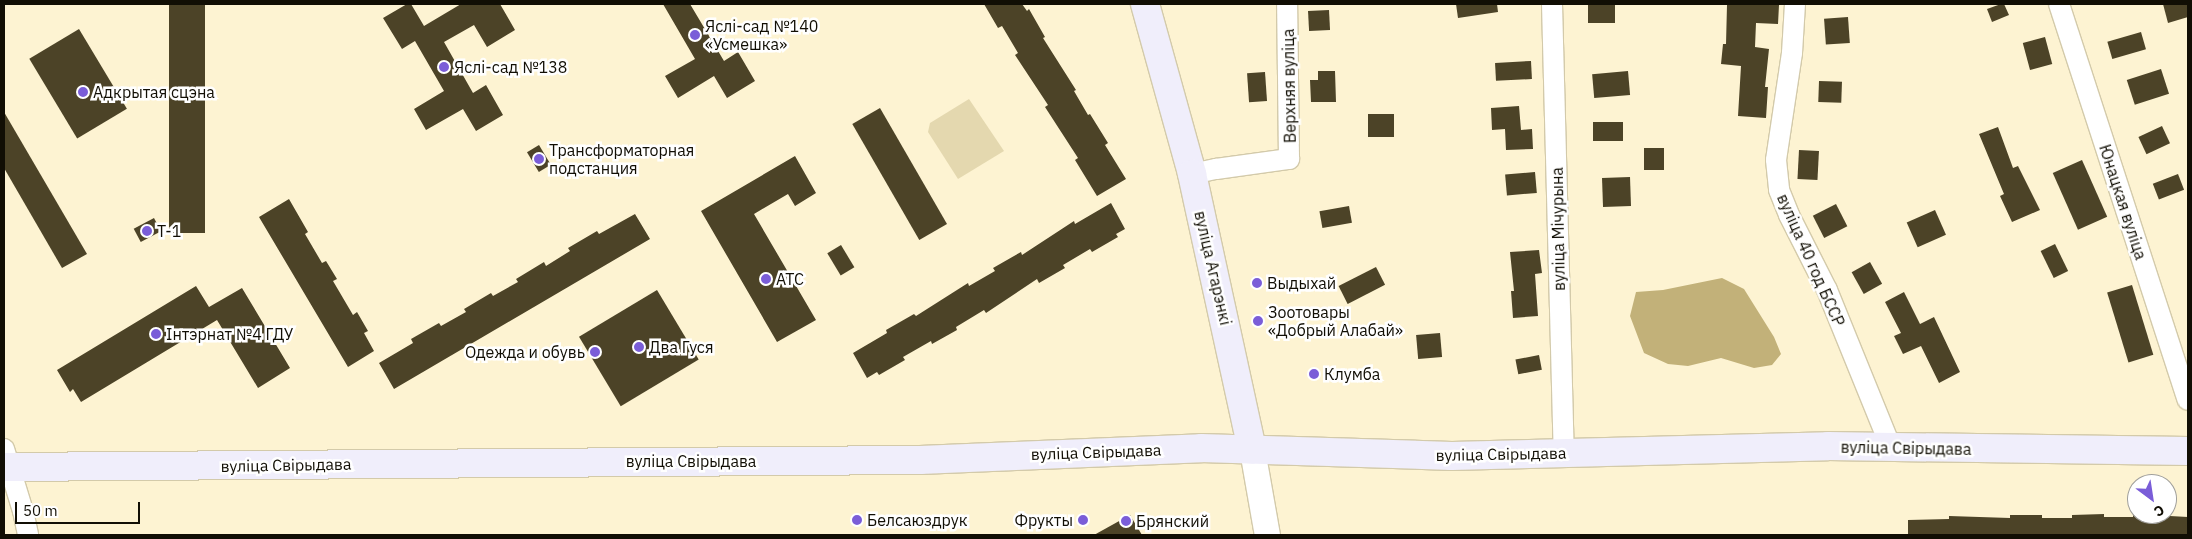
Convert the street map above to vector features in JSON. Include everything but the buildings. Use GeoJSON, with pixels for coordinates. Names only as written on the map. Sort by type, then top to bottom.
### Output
{"type":"FeatureCollection","features":[{"type":"Feature","properties":{"kind":"main road","name":"вуліца Агарэнкі"},"geometry":{"type":"LineString","coordinates":[[1145,4],[1192,174],[1252,450]]}},
{"type":"Feature","properties":{"kind":"main road","name":"вуліца Свірыдава"},"geometry":{"type":"LineString","coordinates":[[6,461],[920,460],[1192,449],[1452,456],[1828,446],[2188,451]]}},
{"type":"Feature","properties":{"kind":"street","name":"Верхняя вуліца"},"geometry":{"type":"LineString","coordinates":[[1192,174],[1289,159],[1287,4]]}},
{"type":"Feature","properties":{"kind":"street","name":"вуліца Мічурына"},"geometry":{"type":"LineString","coordinates":[[1552,4],[1564,453]]}},
{"type":"Feature","properties":{"kind":"street","name":"вуліца 40 год БССР"},"geometry":{"type":"LineString","coordinates":[[1795,4],[1792,53],[1776,160],[1779,190],[1827,290],[1891,448]]}},
{"type":"Feature","properties":{"kind":"street","name":"Юнацкая вуліца"},"geometry":{"type":"LineString","coordinates":[[2059,4],[2188,400]]}},
{"type":"Feature","properties":{"kind":"street","name":"вуліца Агарэнкі"},"geometry":{"type":"LineString","coordinates":[[1252,450],[1267,535]]}},
{"type":"Feature","properties":{"kind":"street"},"geometry":{"type":"LineString","coordinates":[[6,461],[23,511],[28,535]]}},
{"type":"Feature","properties":{"kind":"shaded area"},"geometry":{"type":"Polygon","coordinates":[[[969,99],[1004,151],[958,179],[928,132],[930,123],[969,99]]]}},
{"type":"Feature","properties":{"kind":"shaded area"},"geometry":{"type":"Polygon","coordinates":[[[1722,278],[1744,289],[1774,337],[1781,354],[1772,365],[1754,368],[1721,358],[1688,366],[1668,364],[1644,353],[1630,316],[1636,292],[1663,290],[1722,278]]]}},
{"type":"Feature","properties":{"kind":"place","name":"Яслі-сад №140 «Усмешка»"},"geometry":{"type":"Point","coordinates":[695,35]}},
{"type":"Feature","properties":{"kind":"place","name":"Яслі-сад №138"},"geometry":{"type":"Point","coordinates":[444,67]}},
{"type":"Feature","properties":{"kind":"place","name":"Адкрытая сцэна"},"geometry":{"type":"Point","coordinates":[83,92]}},
{"type":"Feature","properties":{"kind":"place","name":"Трансформаторная подстанция"},"geometry":{"type":"Point","coordinates":[539,159]}},
{"type":"Feature","properties":{"kind":"place","name":"Т-1"},"geometry":{"type":"Point","coordinates":[147,231]}},
{"type":"Feature","properties":{"kind":"place","name":"АТС"},"geometry":{"type":"Point","coordinates":[766,279]}},
{"type":"Feature","properties":{"kind":"place","name":"Выдыхай"},"geometry":{"type":"Point","coordinates":[1257,283]}},
{"type":"Feature","properties":{"kind":"place","name":"Зоотовары «Добрый Алабай»"},"geometry":{"type":"Point","coordinates":[1258,321]}},
{"type":"Feature","properties":{"kind":"place","name":"Інтэрнат №4 ГДУ"},"geometry":{"type":"Point","coordinates":[156,334]}},
{"type":"Feature","properties":{"kind":"place","name":"Два Гуся"},"geometry":{"type":"Point","coordinates":[639,347]}},
{"type":"Feature","properties":{"kind":"place","name":"Одежда и обувь"},"geometry":{"type":"Point","coordinates":[595,352]}},
{"type":"Feature","properties":{"kind":"place","name":"Клумба"},"geometry":{"type":"Point","coordinates":[1314,374]}},
{"type":"Feature","properties":{"kind":"place","name":"Белсаюздрук"},"geometry":{"type":"Point","coordinates":[857,520]}},
{"type":"Feature","properties":{"kind":"place","name":"Фрукты"},"geometry":{"type":"Point","coordinates":[1083,520]}},
{"type":"Feature","properties":{"kind":"place","name":"Брянский"},"geometry":{"type":"Point","coordinates":[1126,521]}}]}
